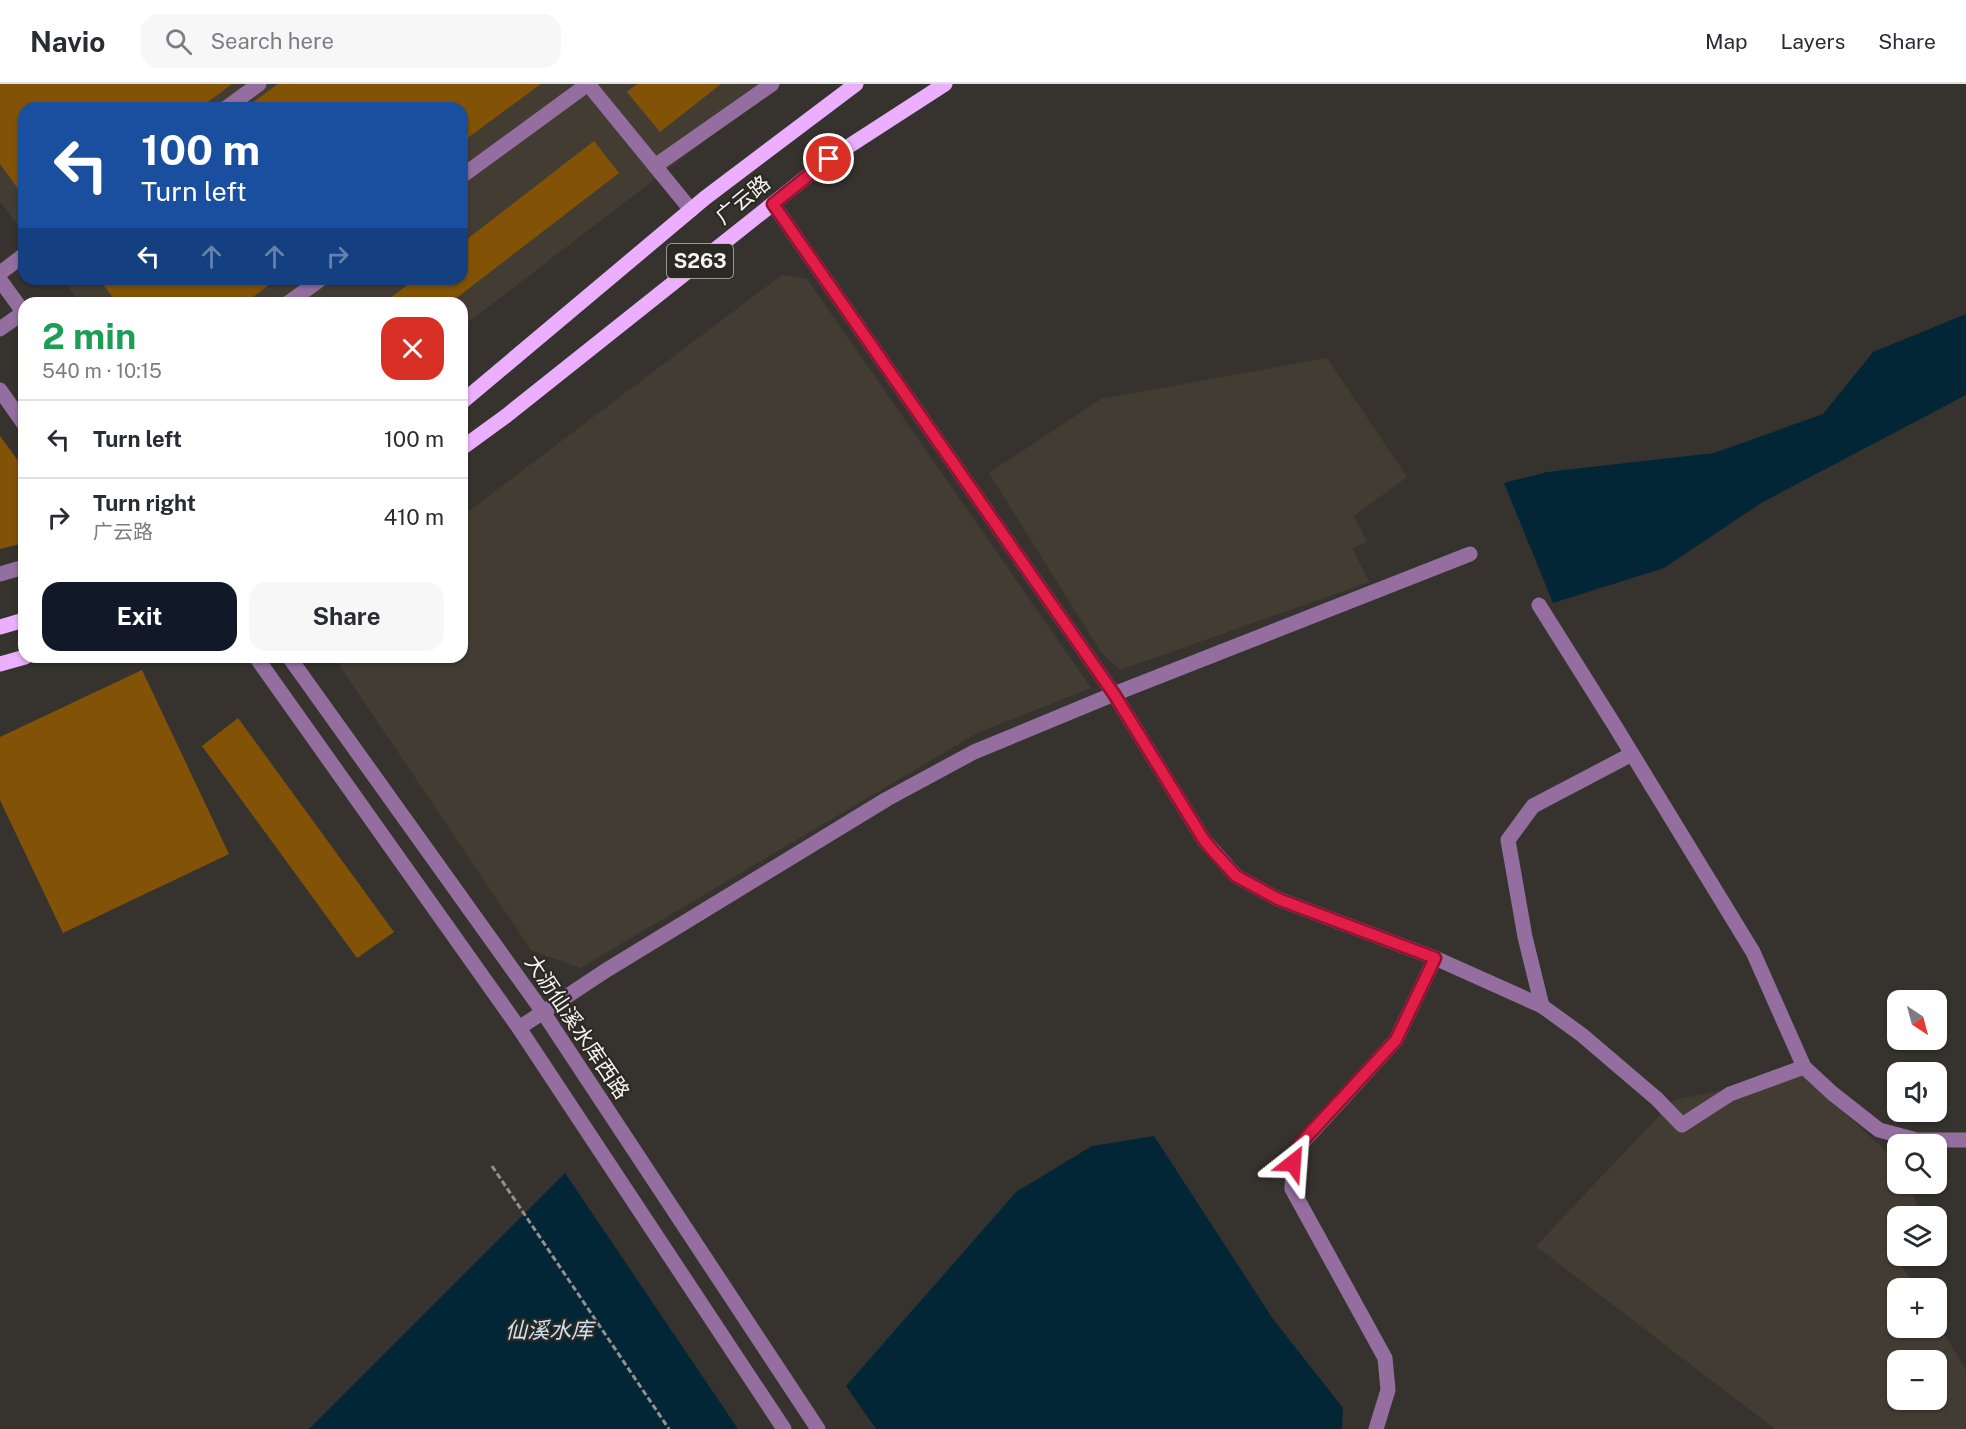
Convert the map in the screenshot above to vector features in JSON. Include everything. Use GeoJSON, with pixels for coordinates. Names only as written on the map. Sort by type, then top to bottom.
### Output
{"type":"FeatureCollection","features":[{"type":"Feature","properties":{"kind":"main road","name":"广云路"},"geometry":{"type":"LineString","coordinates":[[468,397],[691,210],[856,84]]}},
{"type":"Feature","properties":{"kind":"main road","name":"广云路"},"geometry":{"type":"LineString","coordinates":[[468,443],[829,159],[945,84]]}},
{"type":"Feature","properties":{"kind":"main road"},"geometry":{"type":"LineString","coordinates":[[0,627],[18,622]]}},
{"type":"Feature","properties":{"kind":"main road"},"geometry":{"type":"LineString","coordinates":[[0,664],[18,659]]}},
{"type":"Feature","properties":{"kind":"street"},"geometry":{"type":"LineString","coordinates":[[234,102],[259,84]]}},
{"type":"Feature","properties":{"kind":"street"},"geometry":{"type":"LineString","coordinates":[[468,172],[588,84],[691,210]]}},
{"type":"Feature","properties":{"kind":"street"},"geometry":{"type":"LineString","coordinates":[[656,166],[771,84]]}},
{"type":"Feature","properties":{"kind":"street"},"geometry":{"type":"LineString","coordinates":[[773,204],[1114,694],[1204,840],[1236,876],[1278,899],[1435,958],[1542,1006],[1582,1035],[1657,1099],[1682,1125],[1730,1094],[1804,1067]]}},
{"type":"Feature","properties":{"kind":"street"},"geometry":{"type":"LineString","coordinates":[[0,273],[18,260]]}},
{"type":"Feature","properties":{"kind":"street"},"geometry":{"type":"LineString","coordinates":[[0,280],[18,305]]}},
{"type":"Feature","properties":{"kind":"street"},"geometry":{"type":"LineString","coordinates":[[296,297],[313,285]]}},
{"type":"Feature","properties":{"kind":"street"},"geometry":{"type":"LineString","coordinates":[[0,329],[18,317]]}},
{"type":"Feature","properties":{"kind":"street"},"geometry":{"type":"LineString","coordinates":[[0,390],[18,416]]}},
{"type":"Feature","properties":{"kind":"street"},"geometry":{"type":"LineString","coordinates":[[519,1028],[605,971],[887,799],[974,752],[1114,694],[1470,554]]}},
{"type":"Feature","properties":{"kind":"street"},"geometry":{"type":"LineString","coordinates":[[0,574],[18,569]]}},
{"type":"Feature","properties":{"kind":"street"},"geometry":{"type":"LineString","coordinates":[[1539,605],[1753,952],[1804,1067],[1832,1093],[1879,1130],[1917,1140],[1966,1140]]}},
{"type":"Feature","properties":{"kind":"street"},"geometry":{"type":"LineString","coordinates":[[260,663],[519,1028],[784,1429]]}},
{"type":"Feature","properties":{"kind":"street","name":"大沥仙溪水库西路"},"geometry":{"type":"LineString","coordinates":[[293,663],[543,1012],[818,1429]]}},
{"type":"Feature","properties":{"kind":"street"},"geometry":{"type":"LineString","coordinates":[[1542,1006],[1525,937],[1508,840],[1533,806],[1632,754]]}},
{"type":"Feature","properties":{"kind":"street"},"geometry":{"type":"LineString","coordinates":[[1376,1429],[1388,1390],[1385,1358],[1292,1189],[1293,1163],[1300,1144],[1396,1040],[1435,958]]}},
{"type":"Feature","properties":{"kind":"path"},"geometry":{"type":"LineString","coordinates":[[492,1166],[669,1429]]}},
{"type":"Feature","properties":{"kind":"shaded area"},"geometry":{"type":"Polygon","coordinates":[[[0,84],[779,84],[468,322],[468,297],[76,297],[67,285],[468,285],[468,102],[18,102],[18,224],[0,202],[0,84]]]}},
{"type":"Feature","properties":{"kind":"shaded area"},"geometry":{"type":"Polygon","coordinates":[[[782,275],[807,279],[1091,688],[979,732],[580,968],[531,950],[338,663],[468,663],[468,511],[782,275]]]}},
{"type":"Feature","properties":{"kind":"shaded area"},"geometry":{"type":"Polygon","coordinates":[[[1327,358],[1407,477],[1354,516],[1367,542],[1352,548],[1369,582],[1120,670],[1101,652],[989,473],[1101,399],[1327,358]]]}},
{"type":"Feature","properties":{"kind":"shaded area"},"geometry":{"type":"Polygon","coordinates":[[[1804,1074],[1887,1153],[1887,1194],[1913,1194],[1918,1206],[1887,1206],[1887,1266],[1902,1266],[1910,1278],[1887,1278],[1887,1338],[1947,1338],[1966,1370],[1966,1429],[1775,1429],[1536,1246],[1674,1100],[1804,1074]]]}},
{"type":"Feature","properties":{"kind":"water"},"geometry":{"type":"Polygon","coordinates":[[[1966,314],[1966,395],[1761,503],[1664,568],[1553,603],[1504,483],[1547,472],[1714,453],[1823,414],[1873,352],[1966,314]]]}},
{"type":"Feature","properties":{"kind":"water"},"geometry":{"type":"Polygon","coordinates":[[[1154,1136],[1273,1319],[1343,1408],[1342,1429],[876,1429],[846,1386],[1016,1192],[1092,1146],[1154,1136]]]}},
{"type":"Feature","properties":{"kind":"water","name":"仙溪水库"},"geometry":{"type":"Polygon","coordinates":[[[565,1173],[738,1429],[309,1429],[565,1173]]]}},
{"type":"Feature","properties":{"kind":"building"},"geometry":{"type":"Polygon","coordinates":[[[0,84],[232,84],[208,102],[18,102],[18,189],[0,164],[0,84]]]}},
{"type":"Feature","properties":{"kind":"building"},"geometry":{"type":"Polygon","coordinates":[[[278,84],[541,84],[468,138],[468,102],[253,102],[278,84]]]}},
{"type":"Feature","properties":{"kind":"building"},"geometry":{"type":"Polygon","coordinates":[[[637,84],[721,84],[660,132],[627,92],[637,84]]]}},
{"type":"Feature","properties":{"kind":"building"},"geometry":{"type":"Polygon","coordinates":[[[594,141],[619,173],[458,297],[392,297],[407,285],[468,285],[468,238],[594,141]]]}},
{"type":"Feature","properties":{"kind":"building"},"geometry":{"type":"Polygon","coordinates":[[[104,285],[269,285],[253,297],[112,297],[104,285]]]}},
{"type":"Feature","properties":{"kind":"building"},"geometry":{"type":"Polygon","coordinates":[[[0,436],[18,461],[18,544],[0,549],[0,436]]]}},
{"type":"Feature","properties":{"kind":"building"},"geometry":{"type":"Polygon","coordinates":[[[142,670],[229,854],[63,933],[0,800],[0,737],[142,670]]]}},
{"type":"Feature","properties":{"kind":"building"},"geometry":{"type":"Polygon","coordinates":[[[238,718],[394,932],[357,958],[202,746],[238,718]]]}},
{"type":"Feature","properties":{"kind":"route"},"geometry":{"type":"LineString","coordinates":[[829,159],[773,204],[1114,694],[1204,840],[1236,876],[1278,899],[1435,958],[1396,1040],[1300,1144],[1293,1163]]}}]}
